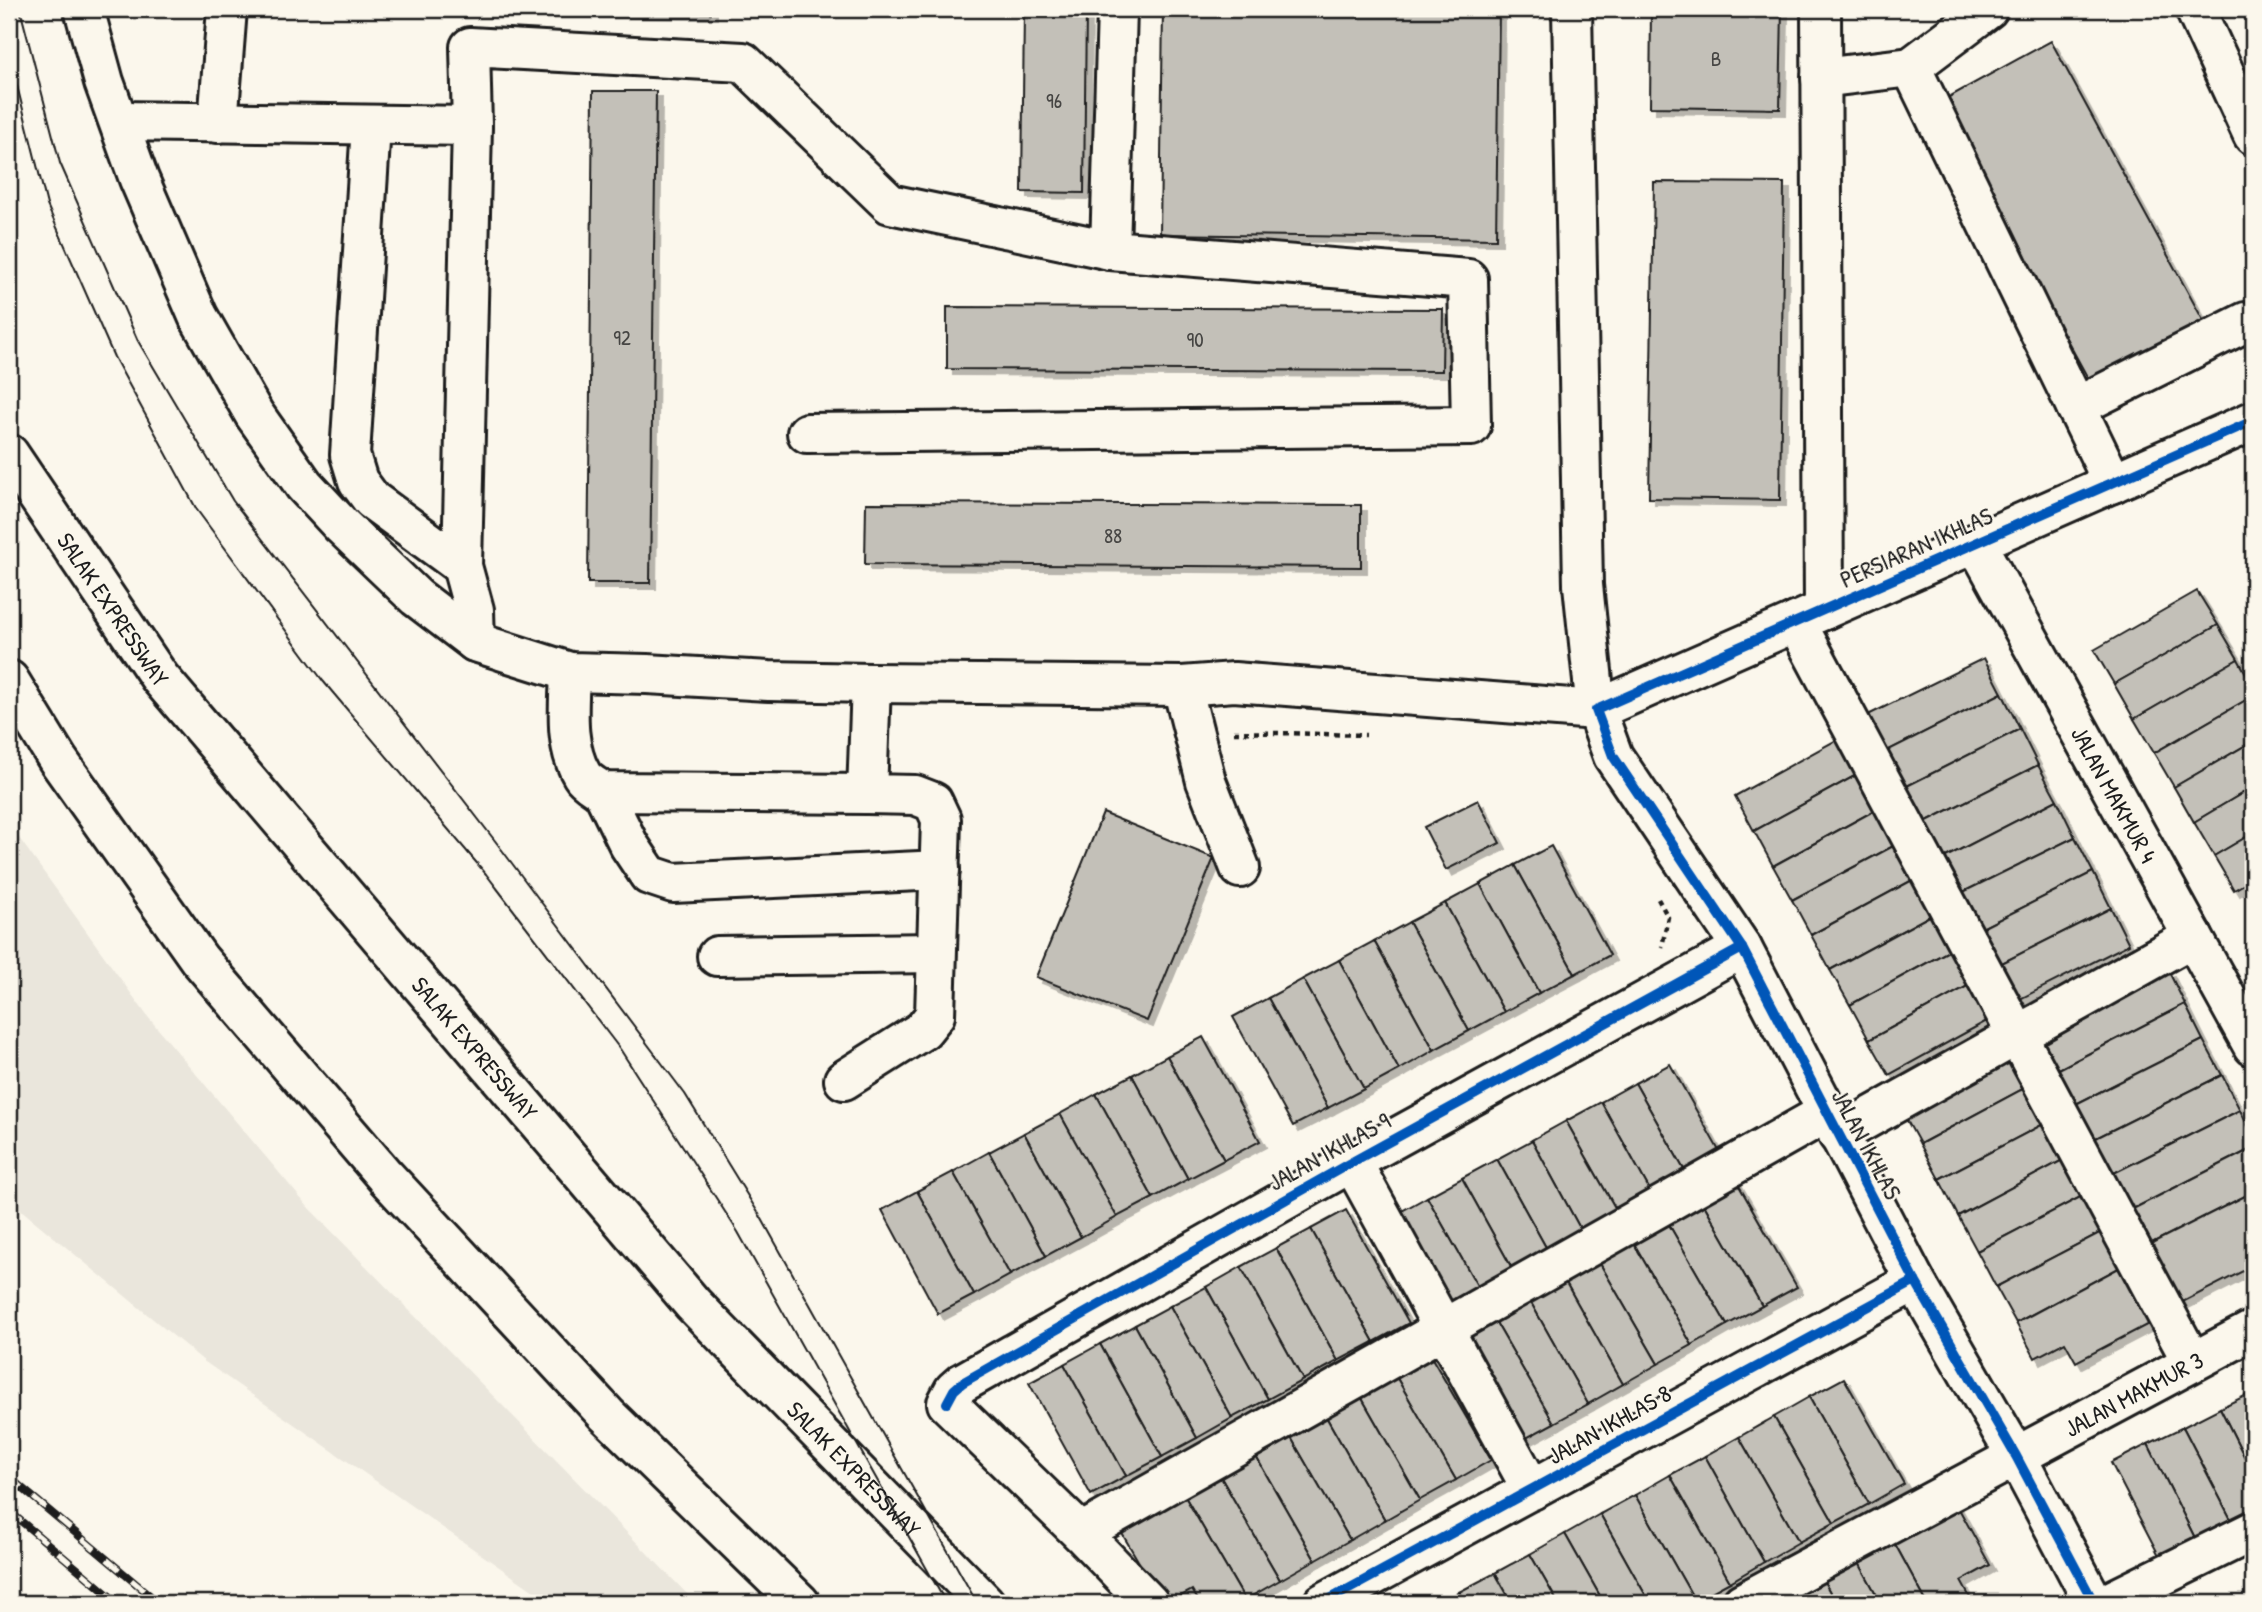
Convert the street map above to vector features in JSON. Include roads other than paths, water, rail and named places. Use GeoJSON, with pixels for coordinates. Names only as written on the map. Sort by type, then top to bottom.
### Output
{"type":"FeatureCollection","features":[{"type":"Feature","properties":{"kind":"main road"},"geometry":{"type":"LineString","coordinates":[[84,9],[104,82],[139,179],[198,316],[254,414],[304,485],[342,526],[416,597],[475,642],[570,672],[871,683],[1182,686],[1234,682],[1596,710]]}},
{"type":"Feature","properties":{"kind":"main road"},"geometry":{"type":"LineString","coordinates":[[218,123],[227,9]]}},
{"type":"Feature","properties":{"kind":"main road"},"geometry":{"type":"LineString","coordinates":[[1110,250],[1117,9]]}},
{"type":"Feature","properties":{"kind":"main road","name":"JALAN IKHLAS"},"geometry":{"type":"LineString","coordinates":[[1572,9],[1583,585],[1596,710],[1613,756],[1742,948],[1915,1281],[2015,1456],[2094,1603]]}},
{"type":"Feature","properties":{"kind":"main road"},"geometry":{"type":"LineString","coordinates":[[1821,9],[1810,616],[2017,1035],[2192,1362]]}},
{"type":"Feature","properties":{"kind":"main road"},"geometry":{"type":"LineString","coordinates":[[1821,78],[1911,67],[1988,9]]}},
{"type":"Feature","properties":{"kind":"main road"},"geometry":{"type":"LineString","coordinates":[[2195,9],[2253,135]]}},
{"type":"Feature","properties":{"kind":"main road"},"geometry":{"type":"LineString","coordinates":[[475,642],[474,610],[463,566],[472,126],[470,47],[743,62],[890,204],[1110,250],[1468,279],[1471,426],[807,433]]}},
{"type":"Feature","properties":{"kind":"main road"},"geometry":{"type":"LineString","coordinates":[[1911,67],[2113,483]]}},
{"type":"Feature","properties":{"kind":"main road"},"geometry":{"type":"LineString","coordinates":[[119,121],[472,126]]}},
{"type":"Feature","properties":{"kind":"main road"},"geometry":{"type":"LineString","coordinates":[[370,126],[350,455],[358,481],[372,500],[463,566]]}},
{"type":"Feature","properties":{"kind":"main road"},"geometry":{"type":"LineString","coordinates":[[2076,407],[2246,322]]}},
{"type":"Feature","properties":{"kind":"main road","name":"PERSIARAN IKHLAS"},"geometry":{"type":"LineString","coordinates":[[1596,710],[2253,421]]}},
{"type":"Feature","properties":{"kind":"main road","name":"SALAK EXPRESSWAY"},"geometry":{"type":"LineString","coordinates":[[9,454],[160,677],[611,1209],[692,1304],[985,1603]]}},
{"type":"Feature","properties":{"kind":"main road","name":"JALAN MAKMUR 4"},"geometry":{"type":"LineString","coordinates":[[1976,543],[2253,1046]]}},
{"type":"Feature","properties":{"kind":"main road"},"geometry":{"type":"LineString","coordinates":[[570,672],[569,729],[573,753],[583,778],[603,792],[629,845],[649,875],[673,883],[940,870]]}},
{"type":"Feature","properties":{"kind":"main road"},"geometry":{"type":"LineString","coordinates":[[9,680],[58,760],[183,937],[234,1000],[384,1175],[607,1415],[800,1603]]}},
{"type":"Feature","properties":{"kind":"main road"},"geometry":{"type":"LineString","coordinates":[[867,794],[871,683]]}},
{"type":"Feature","properties":{"kind":"main road"},"geometry":{"type":"LineString","coordinates":[[1182,686],[1206,781],[1240,868]]}},
{"type":"Feature","properties":{"kind":"main road"},"geometry":{"type":"LineString","coordinates":[[603,792],[915,795],[933,803],[941,819],[935,1015],[923,1030],[844,1080]]}},
{"type":"Feature","properties":{"kind":"main road"},"geometry":{"type":"LineString","coordinates":[[1149,1603],[1081,1532],[1444,1329],[1832,1124],[2017,1035],[2193,937]]}},
{"type":"Feature","properties":{"kind":"main road","name":"JALAN IKHLAS 9"},"geometry":{"type":"LineString","coordinates":[[1081,1532],[947,1403],[962,1383],[1352,1162],[1742,948]]}},
{"type":"Feature","properties":{"kind":"main road"},"geometry":{"type":"LineString","coordinates":[[717,956],[936,953]]}},
{"type":"Feature","properties":{"kind":"main road"},"geometry":{"type":"LineString","coordinates":[[1352,1162],[1532,1490]]}},
{"type":"Feature","properties":{"kind":"main road","name":"JALAN IKHLAS 8"},"geometry":{"type":"LineString","coordinates":[[1324,1603],[1915,1281]]}},
{"type":"Feature","properties":{"kind":"main road","name":"JALAN MAKMUR 3"},"geometry":{"type":"LineString","coordinates":[[1742,1603],[2253,1330]]}},
{"type":"Feature","properties":{"kind":"main road"},"geometry":{"type":"LineString","coordinates":[[2107,1603],[2253,1531]]}},
{"type":"Feature","properties":{"kind":"tram line"},"geometry":{"type":"LineString","coordinates":[[20,9],[60,163],[138,341],[233,501],[496,842],[685,1094],[762,1219],[977,1603]]}},
{"type":"Feature","properties":{"kind":"tram line"},"geometry":{"type":"LineString","coordinates":[[9,54],[47,205],[114,357],[197,510],[323,681],[486,874],[620,1049],[738,1232],[946,1603]]}},
{"type":"Feature","properties":{"kind":"railway"},"geometry":{"type":"LineString","coordinates":[[9,1477],[159,1603]]}},
{"type":"Feature","properties":{"kind":"railway"},"geometry":{"type":"LineString","coordinates":[[9,1511],[118,1603]]}}]}
